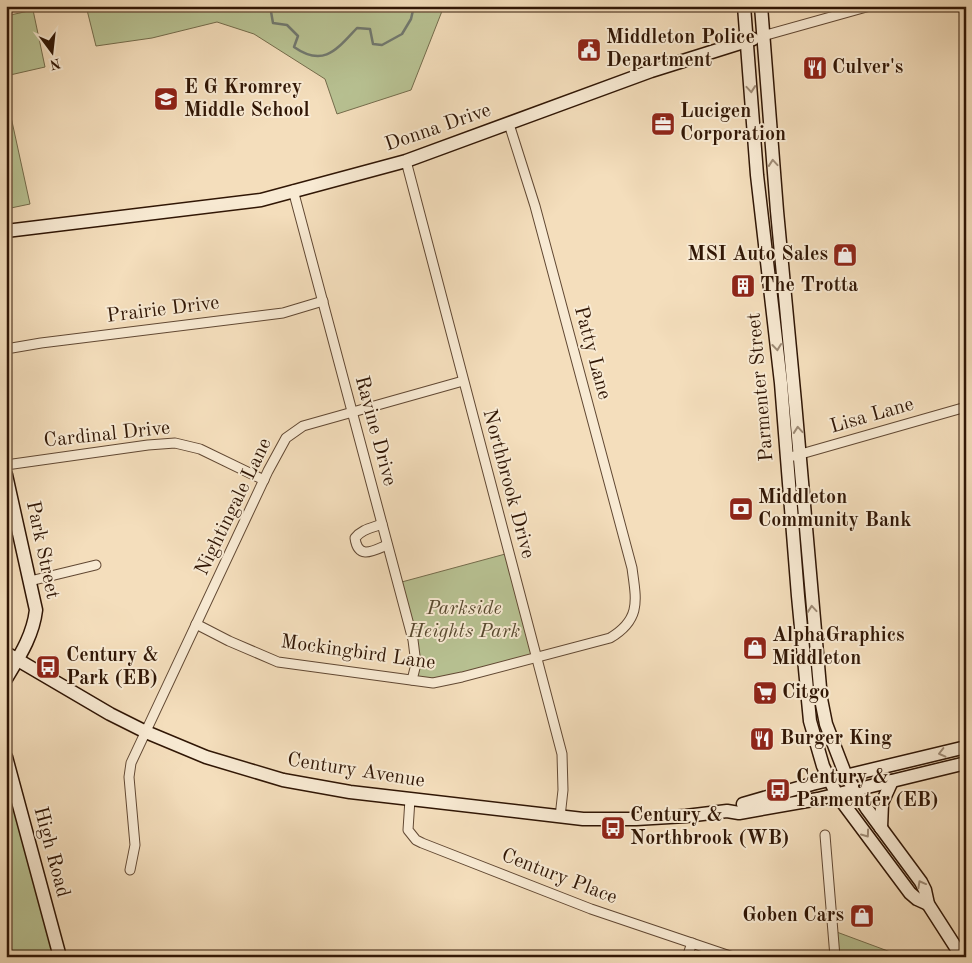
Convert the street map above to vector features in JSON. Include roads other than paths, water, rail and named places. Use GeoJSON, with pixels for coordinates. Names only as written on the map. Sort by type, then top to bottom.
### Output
{"type":"FeatureCollection","features":[{"type":"Feature","properties":{"kind":"street","name":"Parmenter Street"},"geometry":{"type":"LineString","coordinates":[[744,6],[758,175],[781,383],[793,456],[821,700],[826,724],[846,776],[854,791],[921,882],[928,904],[962,957]]}},
{"type":"Feature","properties":{"kind":"street","name":"Parmenter Street"},"geometry":{"type":"LineString","coordinates":[[760,6],[776,202],[808,706],[813,733],[828,780],[837,795],[910,893],[928,904]]}},
{"type":"Feature","properties":{"kind":"street","name":"Donna Drive"},"geometry":{"type":"LineString","coordinates":[[6,231],[261,200],[406,161],[651,71],[763,36],[870,6]]}},
{"type":"Feature","properties":{"kind":"street","name":"Patty Lane"},"geometry":{"type":"LineString","coordinates":[[509,124],[538,214],[632,568],[635,592]]}},
{"type":"Feature","properties":{"kind":"street","name":"Northbrook Drive"},"geometry":{"type":"LineString","coordinates":[[406,161],[562,754],[563,790],[560,817]]}},
{"type":"Feature","properties":{"kind":"street","name":"Ravine Drive"},"geometry":{"type":"LineString","coordinates":[[293,190],[413,640],[416,664],[412,680]]}},
{"type":"Feature","properties":{"kind":"street","name":"Prairie Drive"},"geometry":{"type":"LineString","coordinates":[[6,349],[283,312],[323,301]]}},
{"type":"Feature","properties":{"kind":"street","name":"Nightingale Lane"},"geometry":{"type":"LineString","coordinates":[[130,870],[135,845],[129,777],[131,763],[264,480],[286,438],[303,426],[463,381]]}},
{"type":"Feature","properties":{"kind":"street","name":"Lisa Lane"},"geometry":{"type":"LineString","coordinates":[[793,456],[966,407]]}},
{"type":"Feature","properties":{"kind":"street","name":"Cardinal Drive"},"geometry":{"type":"LineString","coordinates":[[6,465],[148,445],[175,443],[200,449],[264,480]]}},
{"type":"Feature","properties":{"kind":"street","name":"Park Street"},"geometry":{"type":"LineString","coordinates":[[6,475],[36,610],[35,623],[12,657]]}},
{"type":"Feature","properties":{"kind":"street"},"geometry":{"type":"LineString","coordinates":[[382,524],[363,530],[355,538],[356,543],[364,552],[370,552],[388,545]]}},
{"type":"Feature","properties":{"kind":"street"},"geometry":{"type":"LineString","coordinates":[[30,581],[96,565]]}},
{"type":"Feature","properties":{"kind":"street","name":"Mockingbird Lane"},"geometry":{"type":"LineString","coordinates":[[196,624],[229,641],[278,662],[436,683],[604,640],[615,635],[626,625],[634,613],[636,603],[635,592]]}},
{"type":"Feature","properties":{"kind":"street"},"geometry":{"type":"LineString","coordinates":[[6,679],[12,657]]}},
{"type":"Feature","properties":{"kind":"street","name":"Century Avenue"},"geometry":{"type":"LineString","coordinates":[[12,657],[110,714],[146,732],[206,757],[282,780],[322,788],[560,817],[602,820],[686,816],[727,811],[739,813],[837,795],[966,763]]}},
{"type":"Feature","properties":{"kind":"street","name":"Century Avenue"},"geometry":{"type":"LineString","coordinates":[[727,811],[738,805],[759,801],[828,780],[966,747]]}},
{"type":"Feature","properties":{"kind":"street","name":"High Road"},"geometry":{"type":"LineString","coordinates":[[6,756],[60,957]]}},
{"type":"Feature","properties":{"kind":"street"},"geometry":{"type":"LineString","coordinates":[[881,828],[882,804],[892,781]]}},
{"type":"Feature","properties":{"kind":"street","name":"Century Place"},"geometry":{"type":"LineString","coordinates":[[410,799],[408,830],[416,840],[422,843],[591,909],[732,957]]}},
{"type":"Feature","properties":{"kind":"street"},"geometry":{"type":"LineString","coordinates":[[825,835],[835,957]]}},
{"type":"Feature","properties":{"kind":"street"},"geometry":{"type":"LineString","coordinates":[[687,957],[692,943]]}},
{"type":"Feature","properties":{"kind":"waterway"},"geometry":{"type":"LineString","coordinates":[[270,6],[273,23],[287,25],[298,36],[294,47],[314,56],[322,56],[336,49],[357,28],[370,29],[373,44],[382,45],[402,34],[411,19],[414,6]]}},
{"type":"Feature","properties":{"kind":"place","name":"Middleton Police Department"},"geometry":{"type":"Point","coordinates":[589,50]}},
{"type":"Feature","properties":{"kind":"place","name":"Culver's"},"geometry":{"type":"Point","coordinates":[815,68]}},
{"type":"Feature","properties":{"kind":"place","name":"E G Kromrey Middle School"},"geometry":{"type":"Point","coordinates":[166,99]}},
{"type":"Feature","properties":{"kind":"place","name":"Lucigen Corporation"},"geometry":{"type":"Point","coordinates":[663,124]}},
{"type":"Feature","properties":{"kind":"place","name":"MSI Auto Sales"},"geometry":{"type":"Point","coordinates":[845,255]}},
{"type":"Feature","properties":{"kind":"place","name":"The Trotta"},"geometry":{"type":"Point","coordinates":[743,286]}},
{"type":"Feature","properties":{"kind":"place","name":"Middleton Community Bank"},"geometry":{"type":"Point","coordinates":[741,509]}},
{"type":"Feature","properties":{"kind":"place","name":"AlphaGraphics Middleton"},"geometry":{"type":"Point","coordinates":[755,648]}},
{"type":"Feature","properties":{"kind":"place","name":"Century & Park (EB)"},"geometry":{"type":"Point","coordinates":[48,667]}},
{"type":"Feature","properties":{"kind":"place","name":"Citgo"},"geometry":{"type":"Point","coordinates":[765,693]}},
{"type":"Feature","properties":{"kind":"place","name":"Burger King"},"geometry":{"type":"Point","coordinates":[762,739]}},
{"type":"Feature","properties":{"kind":"place","name":"Century & Parmenter (EB)"},"geometry":{"type":"Point","coordinates":[778,790]}},
{"type":"Feature","properties":{"kind":"place","name":"Century & Northbrook (WB)"},"geometry":{"type":"Point","coordinates":[613,828]}},
{"type":"Feature","properties":{"kind":"place","name":"Goben Cars"},"geometry":{"type":"Point","coordinates":[862,916]}},
{"type":"Feature","properties":{"kind":"park label","name":"Parkside Heights Park"},"geometry":{"type":"Point","coordinates":[464,620]}}]}
